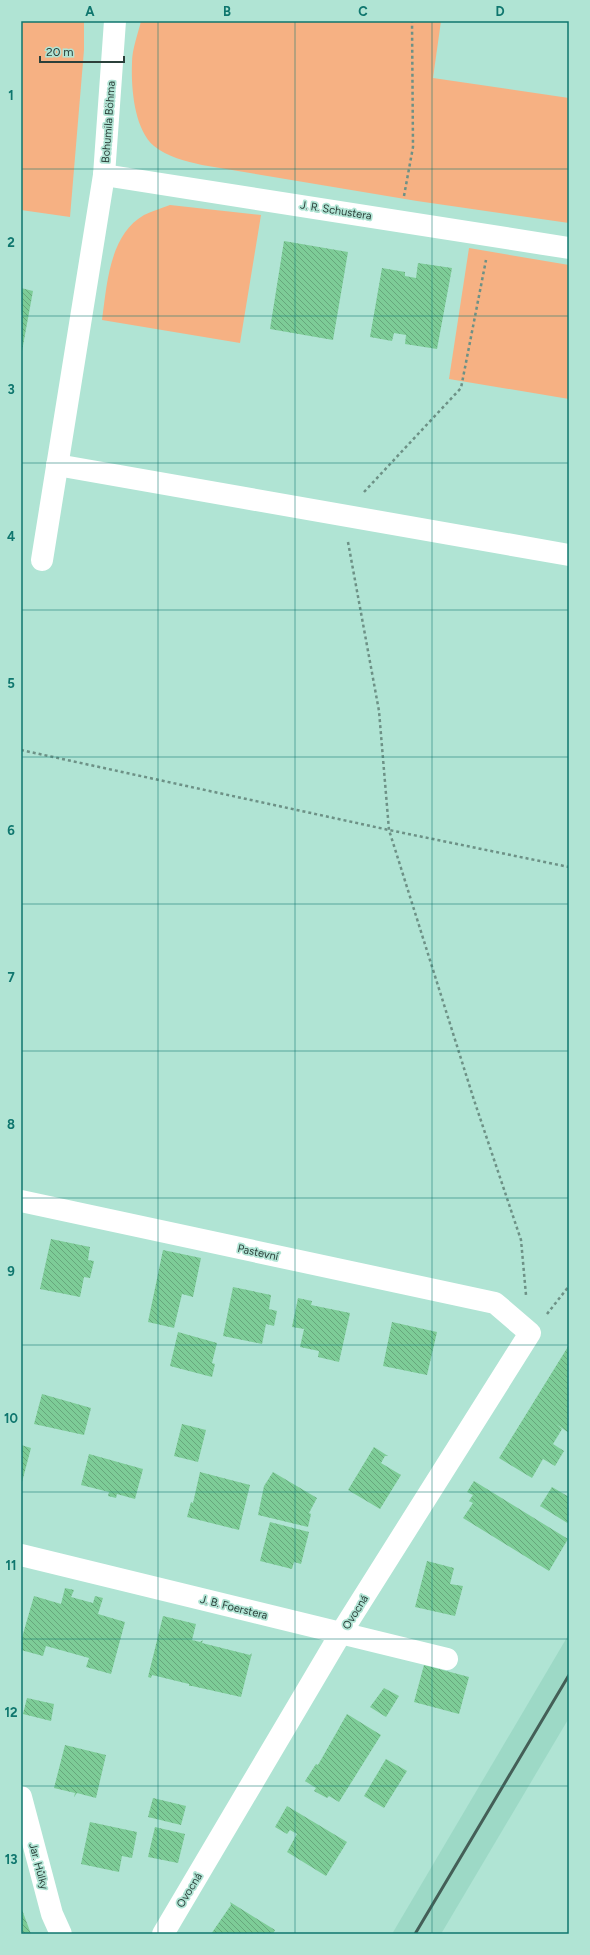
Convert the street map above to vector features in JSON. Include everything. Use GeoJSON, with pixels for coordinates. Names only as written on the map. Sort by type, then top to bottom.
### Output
{"type":"FeatureCollection","features":[{"type":"Feature","properties":{"kind":"street","name":"Bohumila Böhma"},"geometry":{"type":"LineString","coordinates":[[42,560],[104,175],[115,21]]}},
{"type":"Feature","properties":{"kind":"street","name":"J. R. Schustera"},"geometry":{"type":"LineString","coordinates":[[104,175],[399,220],[569,248]]}},
{"type":"Feature","properties":{"kind":"street"},"geometry":{"type":"LineString","coordinates":[[57,464],[569,555]]}},
{"type":"Feature","properties":{"kind":"street","name":"Pastevní"},"geometry":{"type":"LineString","coordinates":[[21,1201],[495,1303],[530,1333]]}},
{"type":"Feature","properties":{"kind":"street","name":"Ovocná"},"geometry":{"type":"LineString","coordinates":[[163,1934],[341,1633],[530,1333]]}},
{"type":"Feature","properties":{"kind":"street","name":"J. B. Foerstera"},"geometry":{"type":"LineString","coordinates":[[21,1555],[446,1659]]}},
{"type":"Feature","properties":{"kind":"street","name":"Jar. Hůlky"},"geometry":{"type":"LineString","coordinates":[[21,1797],[52,1914],[61,1934]]}},
{"type":"Feature","properties":{"kind":"path"},"geometry":{"type":"LineString","coordinates":[[399,220],[413,147],[412,21]]}},
{"type":"Feature","properties":{"kind":"path"},"geometry":{"type":"LineString","coordinates":[[490,235],[461,388],[342,515],[379,711],[388,830],[474,1100],[521,1240],[530,1333]]}},
{"type":"Feature","properties":{"kind":"path"},"geometry":{"type":"LineString","coordinates":[[21,750],[388,830],[569,867]]}},
{"type":"Feature","properties":{"kind":"path"},"geometry":{"type":"LineString","coordinates":[[530,1333],[569,1286]]}},
{"type":"Feature","properties":{"kind":"shaded area"},"geometry":{"type":"Polygon","coordinates":[[[21,21],[84,21],[84,50],[70,217],[21,210],[21,21]]]}},
{"type":"Feature","properties":{"kind":"shaded area"},"geometry":{"type":"Polygon","coordinates":[[[141,21],[441,21],[433,78],[569,98],[569,223],[417,201],[202,165],[165,153],[159,150],[147,139],[138,119],[135,107],[132,84],[132,58],[141,21]]]}},
{"type":"Feature","properties":{"kind":"shaded area"},"geometry":{"type":"Polygon","coordinates":[[[170,205],[261,215],[240,343],[102,320],[108,277],[117,248],[123,235],[132,224],[144,215],[170,205]]]}},
{"type":"Feature","properties":{"kind":"shaded area"},"geometry":{"type":"Polygon","coordinates":[[[469,248],[569,265],[569,399],[449,379],[469,248]]]}},
{"type":"Feature","properties":{"kind":"shaded area"},"geometry":{"type":"Polygon","coordinates":[[[569,1634],[569,1718],[441,1934],[392,1934],[569,1634]]]}},
{"type":"Feature","properties":{"kind":"building"},"geometry":{"type":"Polygon","coordinates":[[[284,241],[348,252],[333,340],[270,329],[284,241]]]}},
{"type":"Feature","properties":{"kind":"building"},"geometry":{"type":"Polygon","coordinates":[[[418,263],[452,268],[437,349],[405,344],[406,335],[394,333],[392,341],[370,337],[382,268],[405,272],[405,276],[416,278],[418,263]]]}},
{"type":"Feature","properties":{"kind":"building"},"geometry":{"type":"Polygon","coordinates":[[[21,288],[33,291],[22,351],[21,351],[21,288]]]}},
{"type":"Feature","properties":{"kind":"building"},"geometry":{"type":"Polygon","coordinates":[[[51,1239],[90,1247],[88,1260],[94,1261],[90,1278],[84,1277],[80,1297],[40,1289],[51,1239]]]}},
{"type":"Feature","properties":{"kind":"building"},"geometry":{"type":"Polygon","coordinates":[[[163,1250],[201,1258],[193,1297],[182,1294],[174,1328],[148,1322],[163,1250]]]}},
{"type":"Feature","properties":{"kind":"building"},"geometry":{"type":"Polygon","coordinates":[[[233,1287],[271,1295],[269,1309],[277,1311],[274,1326],[266,1324],[262,1344],[223,1336],[233,1287]]]}},
{"type":"Feature","properties":{"kind":"building"},"geometry":{"type":"Polygon","coordinates":[[[298,1298],[312,1301],[311,1305],[350,1313],[339,1362],[318,1357],[319,1351],[300,1347],[304,1329],[292,1327],[298,1298]]]}},
{"type":"Feature","properties":{"kind":"building"},"geometry":{"type":"Polygon","coordinates":[[[392,1322],[437,1332],[427,1375],[383,1366],[392,1322]]]}},
{"type":"Feature","properties":{"kind":"building"},"geometry":{"type":"Polygon","coordinates":[[[178,1332],[217,1343],[212,1363],[215,1364],[212,1377],[170,1366],[178,1332]]]}},
{"type":"Feature","properties":{"kind":"building"},"geometry":{"type":"Polygon","coordinates":[[[569,1345],[569,1415],[567,1418],[569,1419],[569,1433],[556,1424],[562,1429],[553,1444],[564,1451],[555,1466],[543,1459],[532,1478],[499,1458],[569,1345]]]}},
{"type":"Feature","properties":{"kind":"building"},"geometry":{"type":"Polygon","coordinates":[[[42,1394],[91,1408],[84,1435],[34,1424],[42,1394]]]}},
{"type":"Feature","properties":{"kind":"building"},"geometry":{"type":"Polygon","coordinates":[[[182,1424],[206,1430],[198,1462],[174,1456],[182,1424]]]}},
{"type":"Feature","properties":{"kind":"building"},"geometry":{"type":"Polygon","coordinates":[[[21,1445],[31,1448],[22,1482],[21,1482],[21,1445]]]}},
{"type":"Feature","properties":{"kind":"building"},"geometry":{"type":"Polygon","coordinates":[[[374,1447],[388,1456],[385,1456],[381,1463],[401,1475],[380,1509],[348,1490],[374,1447]]]}},
{"type":"Feature","properties":{"kind":"building"},"geometry":{"type":"Polygon","coordinates":[[[89,1454],[143,1469],[135,1499],[117,1494],[116,1498],[108,1496],[109,1492],[81,1485],[89,1454]]]}},
{"type":"Feature","properties":{"kind":"building"},"geometry":{"type":"Polygon","coordinates":[[[200,1472],[250,1485],[239,1530],[187,1517],[191,1502],[193,1503],[200,1472]]]}},
{"type":"Feature","properties":{"kind":"building"},"geometry":{"type":"Polygon","coordinates":[[[273,1472],[317,1498],[309,1513],[311,1514],[308,1527],[258,1515],[264,1486],[273,1472]]]}},
{"type":"Feature","properties":{"kind":"building"},"geometry":{"type":"Polygon","coordinates":[[[474,1481],[568,1539],[549,1571],[463,1518],[473,1503],[469,1501],[473,1495],[467,1492],[474,1481]]]}},
{"type":"Feature","properties":{"kind":"building"},"geometry":{"type":"Polygon","coordinates":[[[552,1487],[569,1497],[569,1524],[540,1506],[552,1487]]]}},
{"type":"Feature","properties":{"kind":"building"},"geometry":{"type":"Polygon","coordinates":[[[270,1522],[309,1532],[301,1564],[294,1562],[292,1569],[260,1561],[270,1522]]]}},
{"type":"Feature","properties":{"kind":"building"},"geometry":{"type":"Polygon","coordinates":[[[427,1561],[454,1568],[450,1584],[463,1586],[455,1616],[415,1607],[427,1561]]]}},
{"type":"Feature","properties":{"kind":"building"},"geometry":{"type":"Polygon","coordinates":[[[65,1588],[74,1590],[71,1597],[93,1603],[95,1596],[103,1598],[98,1614],[125,1622],[111,1674],[86,1667],[89,1658],[46,1646],[43,1656],[21,1650],[21,1641],[34,1596],[61,1604],[65,1588]]]}},
{"type":"Feature","properties":{"kind":"building"},"geometry":{"type":"Polygon","coordinates":[[[163,1616],[196,1624],[192,1640],[200,1642],[203,1640],[202,1643],[250,1655],[252,1653],[241,1697],[189,1686],[189,1684],[152,1675],[151,1678],[148,1677],[163,1616]]]}},
{"type":"Feature","properties":{"kind":"building"},"geometry":{"type":"Polygon","coordinates":[[[424,1665],[469,1677],[459,1714],[414,1702],[424,1665]]]}},
{"type":"Feature","properties":{"kind":"building"},"geometry":{"type":"Polygon","coordinates":[[[384,1688],[399,1696],[386,1717],[370,1707],[384,1688]]]}},
{"type":"Feature","properties":{"kind":"building"},"geometry":{"type":"Polygon","coordinates":[[[27,1698],[54,1704],[51,1721],[23,1714],[27,1698]]]}},
{"type":"Feature","properties":{"kind":"building"},"geometry":{"type":"Polygon","coordinates":[[[347,1714],[381,1735],[339,1802],[329,1796],[327,1798],[314,1791],[316,1788],[305,1781],[316,1764],[318,1765],[347,1714]]]}},
{"type":"Feature","properties":{"kind":"building"},"geometry":{"type":"Polygon","coordinates":[[[65,1745],[106,1755],[96,1798],[77,1793],[74,1797],[75,1793],[54,1788],[65,1745]]]}},
{"type":"Feature","properties":{"kind":"building"},"geometry":{"type":"Polygon","coordinates":[[[386,1759],[407,1771],[384,1808],[364,1796],[386,1759]]]}},
{"type":"Feature","properties":{"kind":"building"},"geometry":{"type":"Polygon","coordinates":[[[153,1798],[186,1806],[181,1825],[148,1817],[153,1798]]]}},
{"type":"Feature","properties":{"kind":"building"},"geometry":{"type":"Polygon","coordinates":[[[287,1806],[347,1842],[326,1876],[287,1852],[297,1834],[290,1830],[287,1834],[275,1827],[287,1806]]]}},
{"type":"Feature","properties":{"kind":"building"},"geometry":{"type":"Polygon","coordinates":[[[90,1822],[137,1832],[132,1858],[122,1856],[119,1872],[81,1864],[90,1822]]]}},
{"type":"Feature","properties":{"kind":"building"},"geometry":{"type":"Polygon","coordinates":[[[155,1827],[185,1834],[178,1863],[148,1857],[155,1827]]]}},
{"type":"Feature","properties":{"kind":"building"},"geometry":{"type":"Polygon","coordinates":[[[230,1902],[275,1930],[273,1934],[211,1934],[231,1905],[230,1902]]]}},
{"type":"Feature","properties":{"kind":"building"},"geometry":{"type":"Polygon","coordinates":[[[21,1907],[31,1934],[21,1934],[21,1907]]]}},
{"type":"Feature","properties":{"kind":"railway"},"geometry":{"type":"LineString","coordinates":[[415,1934],[569,1675]]}}]}
